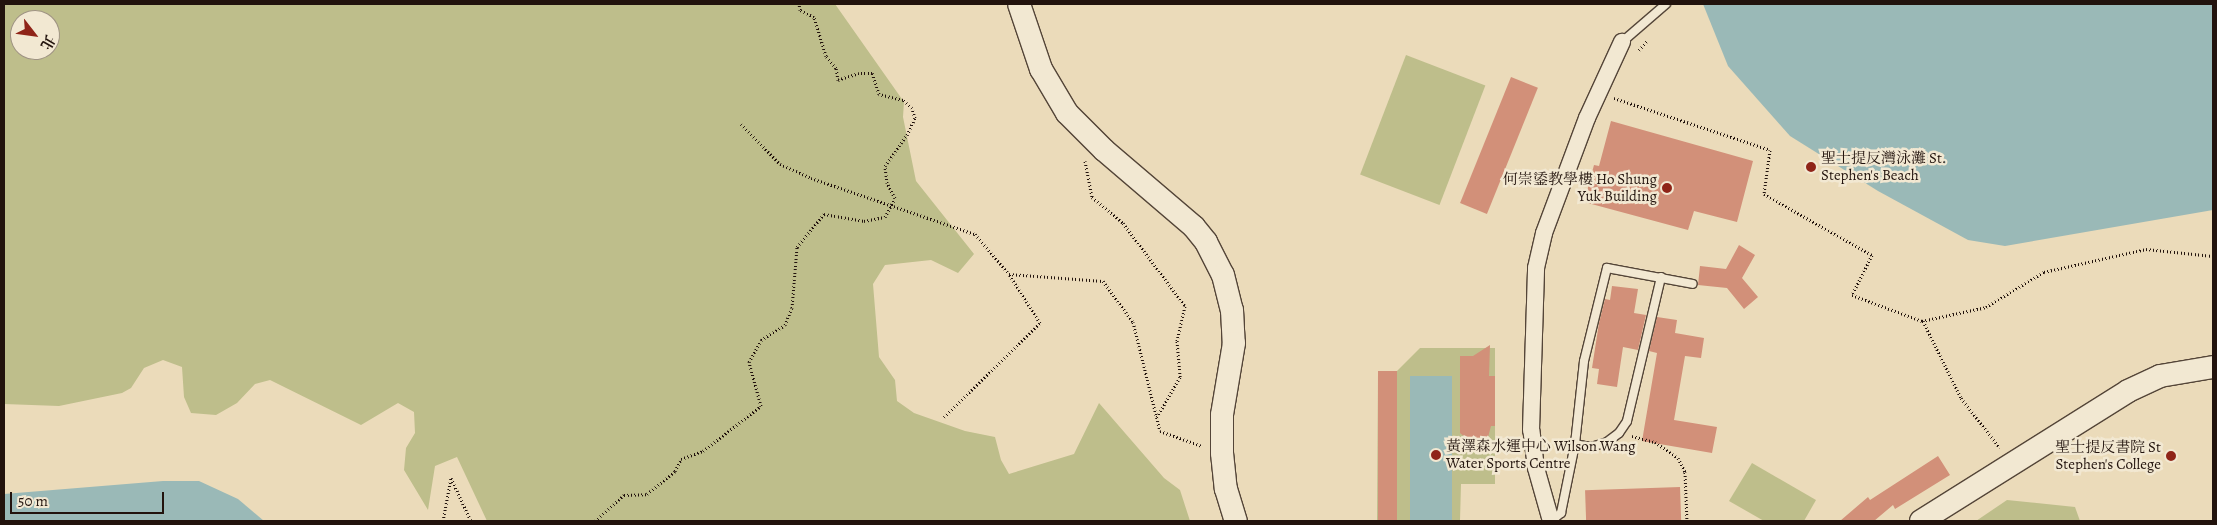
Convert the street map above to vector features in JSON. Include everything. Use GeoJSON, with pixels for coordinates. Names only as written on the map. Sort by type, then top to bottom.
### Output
{"type":"FeatureCollection","features":[{"type":"Feature","properties":{"kind":"street"},"geometry":{"type":"LineString","coordinates":[[1019,4],[1041,69],[1058,99],[1078,125],[1194,227],[1206,242],[1223,275],[1232,310],[1234,343],[1222,415],[1222,453],[1226,489],[1236,521]]}},
{"type":"Feature","properties":{"kind":"street"},"geometry":{"type":"LineString","coordinates":[[1551,521],[1536,468],[1532,430],[1537,262],[1544,233],[1587,118],[1622,42]]}},
{"type":"Feature","properties":{"kind":"street"},"geometry":{"type":"LineString","coordinates":[[1921,521],[2128,391],[2160,376],[2213,367]]}},
{"type":"Feature","properties":{"kind":"lane"},"geometry":{"type":"LineString","coordinates":[[1622,42],[1666,4]]}},
{"type":"Feature","properties":{"kind":"lane"},"geometry":{"type":"LineString","coordinates":[[1551,521],[1561,513],[1575,444],[1584,362],[1607,268],[1693,284]]}},
{"type":"Feature","properties":{"kind":"lane"},"geometry":{"type":"LineString","coordinates":[[1575,444],[1591,447],[1607,442],[1619,433],[1627,421],[1661,277]]}},
{"type":"Feature","properties":{"kind":"path"},"geometry":{"type":"LineString","coordinates":[[595,521],[624,496],[647,494],[675,471],[681,459],[703,451],[761,406],[749,362],[761,340],[785,325],[792,308],[797,247],[824,214],[864,221],[885,217],[895,198],[888,183],[885,166],[907,135],[915,118],[912,108],[903,100],[879,94],[872,73],[859,72],[838,80],[836,68],[826,56],[814,17],[800,10],[799,4]]}},
{"type":"Feature","properties":{"kind":"path"},"geometry":{"type":"LineString","coordinates":[[1607,95],[1770,150],[1764,194],[1872,255],[1852,295],[1922,321],[1986,307],[2044,272],[2146,250],[2213,256]]}},
{"type":"Feature","properties":{"kind":"path"},"geometry":{"type":"LineString","coordinates":[[741,124],[780,164],[976,234],[1009,274],[1040,323],[944,417]]}},
{"type":"Feature","properties":{"kind":"path"},"geometry":{"type":"LineString","coordinates":[[1078,125],[1092,197],[1123,223],[1185,306],[1177,341],[1180,377],[1156,417]]}},
{"type":"Feature","properties":{"kind":"path"},"geometry":{"type":"LineString","coordinates":[[1009,274],[1103,280],[1134,322],[1160,431],[1222,453]]}},
{"type":"Feature","properties":{"kind":"path"},"geometry":{"type":"LineString","coordinates":[[1922,321],[1961,398],[2003,452]]}},
{"type":"Feature","properties":{"kind":"path"},"geometry":{"type":"LineString","coordinates":[[1619,433],[1655,442],[1678,458],[1685,472],[1687,521]]}},
{"type":"Feature","properties":{"kind":"path"},"geometry":{"type":"LineString","coordinates":[[443,521],[451,478],[472,521]]}},
{"type":"Feature","properties":{"kind":"green space"},"geometry":{"type":"Polygon","coordinates":[[[4,4],[835,4],[904,102],[903,117],[916,181],[974,254],[958,273],[931,260],[885,265],[873,284],[879,357],[895,380],[897,401],[914,413],[965,431],[995,437],[1001,460],[1009,474],[1074,454],[1099,403],[1164,478],[1180,490],[1190,521],[487,521],[457,457],[435,466],[428,510],[404,470],[406,448],[415,433],[414,412],[398,403],[361,425],[270,380],[255,384],[237,403],[216,415],[191,413],[184,397],[182,367],[163,360],[144,368],[131,388],[122,393],[59,406],[4,404],[4,4]]]}},
{"type":"Feature","properties":{"kind":"green space"},"geometry":{"type":"Polygon","coordinates":[[[1406,55],[1485,85],[1439,205],[1360,174],[1406,55]]]}},
{"type":"Feature","properties":{"kind":"green space","name":"黃澤森水運中心 Wilson Wang Water Sports Centre"},"geometry":{"type":"Polygon","coordinates":[[[1420,348],[1495,348],[1495,484],[1461,484],[1460,521],[1377,521],[1378,371],[1397,371],[1420,348]]]}},
{"type":"Feature","properties":{"kind":"green space"},"geometry":{"type":"Polygon","coordinates":[[[1752,463],[1816,500],[1804,521],[1764,521],[1729,501],[1752,463]]]}},
{"type":"Feature","properties":{"kind":"green space"},"geometry":{"type":"Polygon","coordinates":[[[2007,500],[2075,507],[2080,521],[1976,521],[2007,500]]]}},
{"type":"Feature","properties":{"kind":"water"},"geometry":{"type":"Polygon","coordinates":[[[1703,4],[2213,4],[2213,210],[2005,246],[1968,240],[1878,191],[1790,136],[1728,66],[1703,4]]]}},
{"type":"Feature","properties":{"kind":"water"},"geometry":{"type":"Polygon","coordinates":[[[1410,376],[1452,376],[1452,521],[1410,521],[1410,376]]]}},
{"type":"Feature","properties":{"kind":"water"},"geometry":{"type":"Polygon","coordinates":[[[163,481],[199,481],[238,499],[264,521],[4,521],[4,494],[163,481]]]}},
{"type":"Feature","properties":{"kind":"building"},"geometry":{"type":"Polygon","coordinates":[[[1511,77],[1538,88],[1487,214],[1460,203],[1511,77]]]}},
{"type":"Feature","properties":{"kind":"building","name":"何崇鋈教學樓 Ho Shung Yuk Building"},"geometry":{"type":"Polygon","coordinates":[[[1611,121],[1753,161],[1737,222],[1694,211],[1688,230],[1584,202],[1594,165],[1599,166],[1611,121]]]}},
{"type":"Feature","properties":{"kind":"building"},"geometry":{"type":"Polygon","coordinates":[[[1739,245],[1755,255],[1742,278],[1758,297],[1744,309],[1727,288],[1698,285],[1700,266],[1726,269],[1739,245]]]}},
{"type":"Feature","properties":{"kind":"building"},"geometry":{"type":"Polygon","coordinates":[[[1612,286],[1638,289],[1634,313],[1646,315],[1638,350],[1623,347],[1617,387],[1597,384],[1599,369],[1592,368],[1599,323],[1605,299],[1610,300],[1612,286]]]}},
{"type":"Feature","properties":{"kind":"building"},"geometry":{"type":"Polygon","coordinates":[[[1657,317],[1677,320],[1675,333],[1704,338],[1701,358],[1685,356],[1674,420],[1717,427],[1712,453],[1642,441],[1657,353],[1649,351],[1657,317]]]}},
{"type":"Feature","properties":{"kind":"building"},"geometry":{"type":"Polygon","coordinates":[[[1490,345],[1489,376],[1495,376],[1495,426],[1491,426],[1487,441],[1477,447],[1460,433],[1460,356],[1473,356],[1490,345]]]}},
{"type":"Feature","properties":{"kind":"building"},"geometry":{"type":"Polygon","coordinates":[[[1378,371],[1397,371],[1397,521],[1378,521],[1378,371]]]}},
{"type":"Feature","properties":{"kind":"building"},"geometry":{"type":"Polygon","coordinates":[[[1938,456],[1950,475],[1895,509],[1893,505],[1874,521],[1840,521],[1868,497],[1870,500],[1938,456]]]}},
{"type":"Feature","properties":{"kind":"building"},"geometry":{"type":"Polygon","coordinates":[[[1680,487],[1681,521],[1586,521],[1585,490],[1680,487]]]}},
{"type":"Feature","properties":{"kind":"place","name":"聖士提反灣泳灘 St. Stephen's Beach"},"geometry":{"type":"Point","coordinates":[1811,167]}},
{"type":"Feature","properties":{"kind":"place","name":"何崇鋈教學樓 Ho Shung Yuk Building"},"geometry":{"type":"Point","coordinates":[1667,188]}},
{"type":"Feature","properties":{"kind":"place","name":"黃澤森水運中心 Wilson Wang Water Sports Centre"},"geometry":{"type":"Point","coordinates":[1436,455]}},
{"type":"Feature","properties":{"kind":"place","name":"聖士提反書院 St Stephen's College"},"geometry":{"type":"Point","coordinates":[2171,456]}}]}
